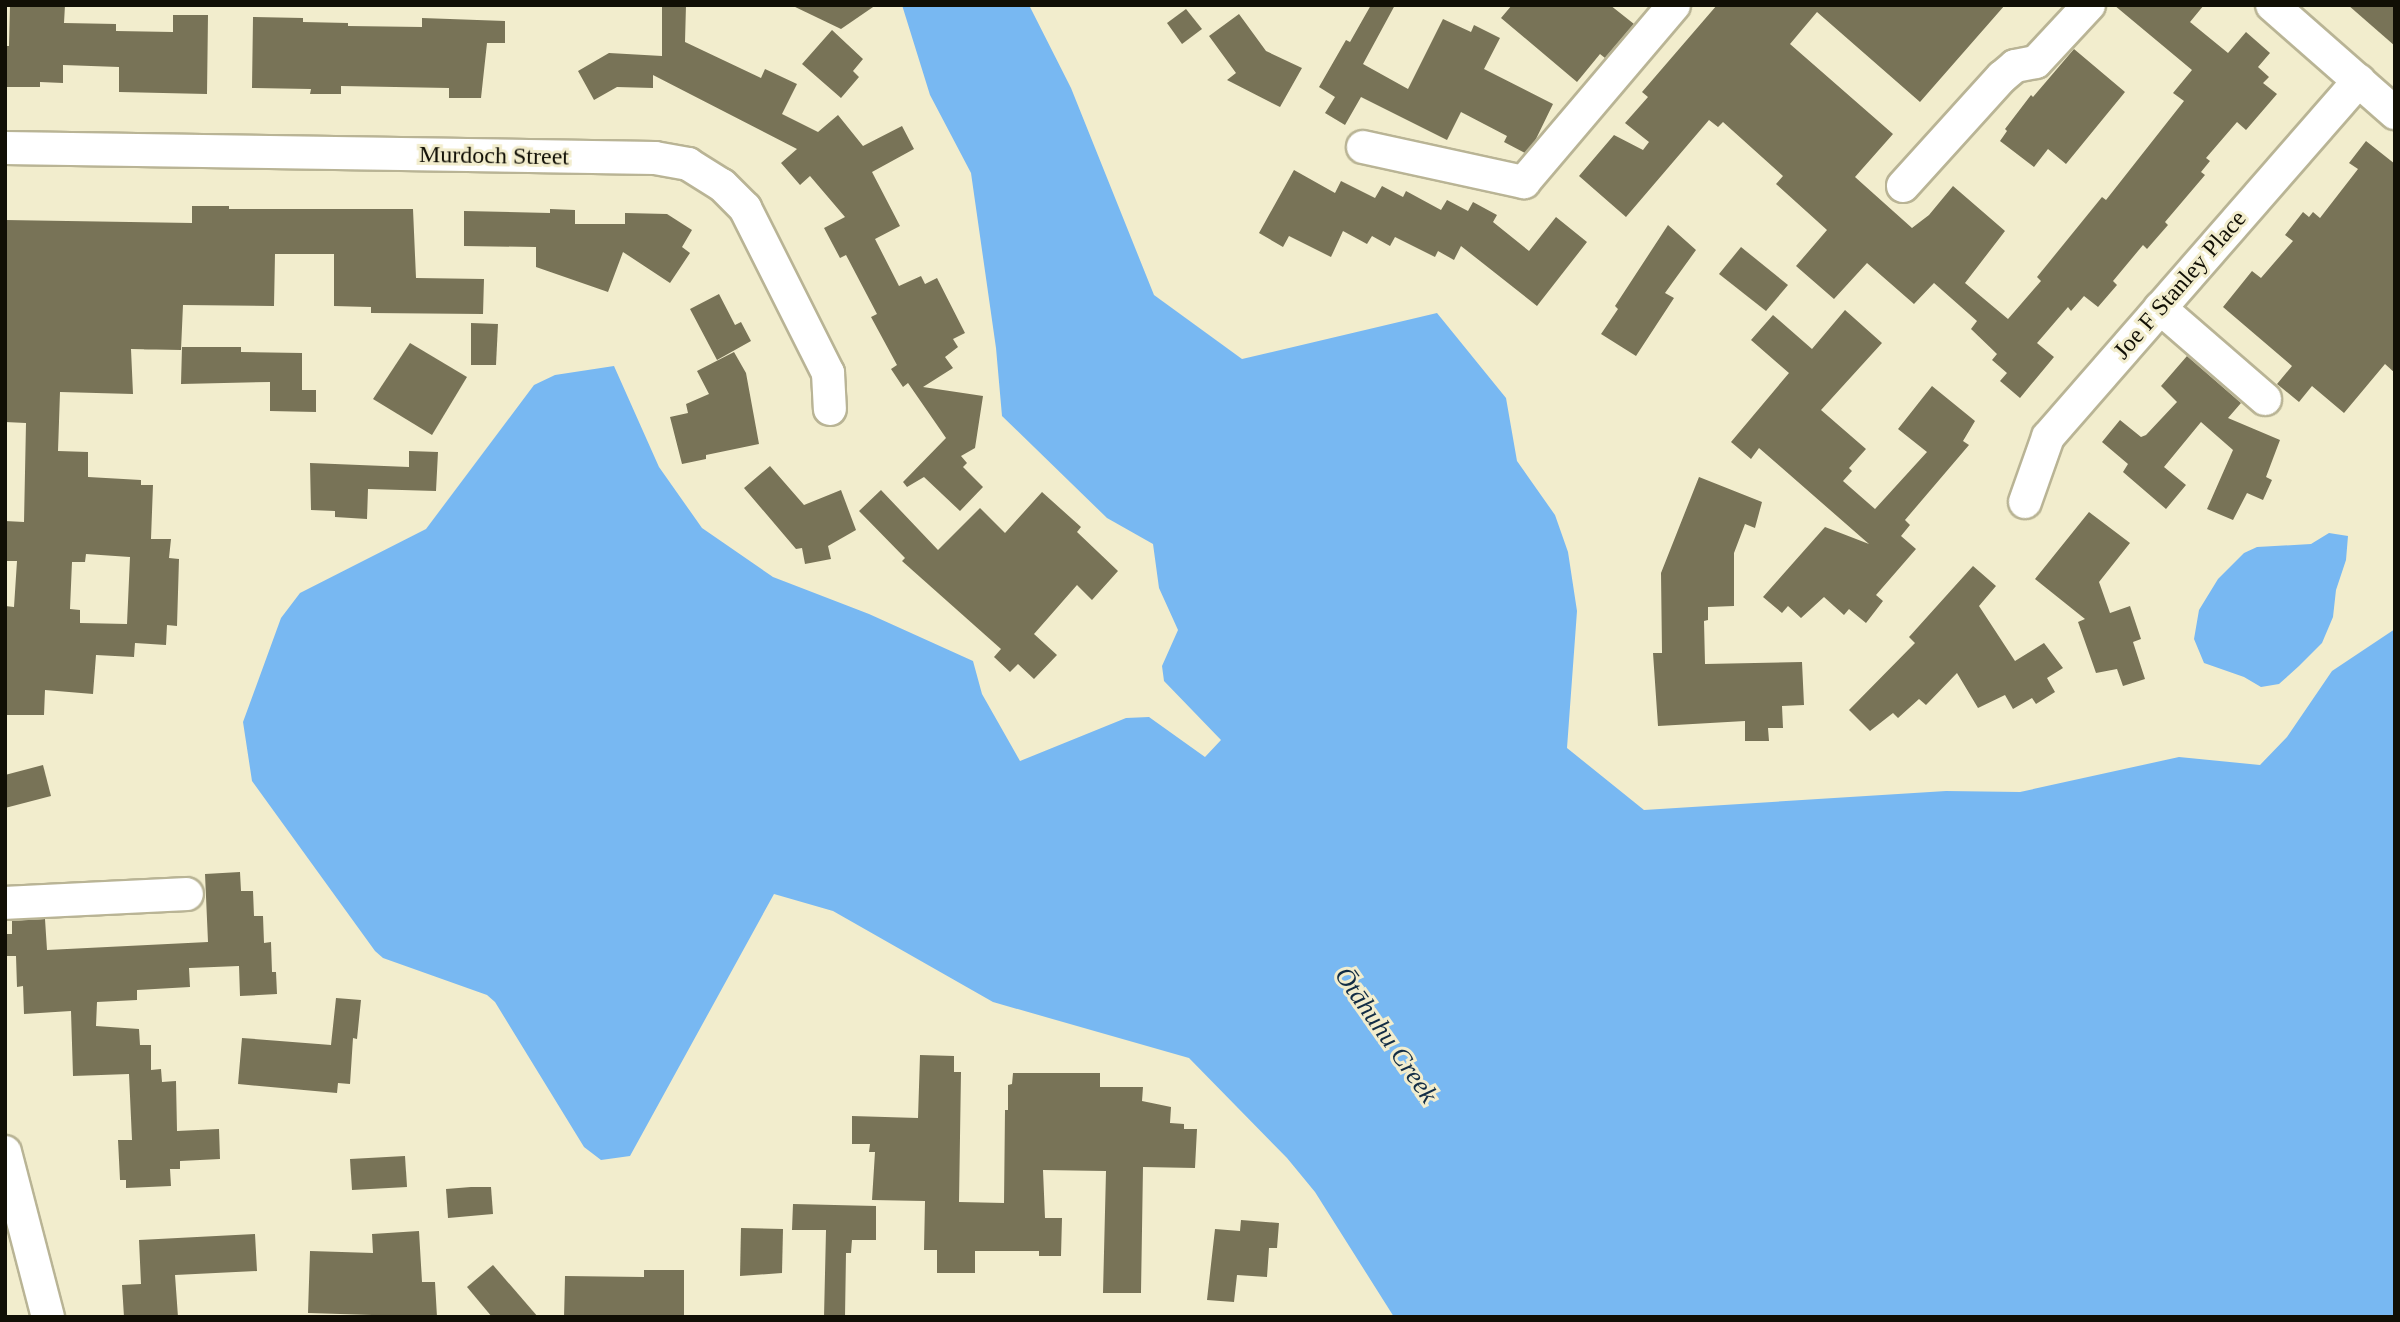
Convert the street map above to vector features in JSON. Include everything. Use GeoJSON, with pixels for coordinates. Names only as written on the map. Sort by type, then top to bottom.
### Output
{"type":"FeatureCollection","features":[{"type":"Feature","properties":{"kind":"street"},"geometry":{"type":"LineString","coordinates":[[1363,147],[1524,182],[1674,5]]}},
{"type":"Feature","properties":{"kind":"street"},"geometry":{"type":"LineString","coordinates":[[1903,186],[2002,77],[2015,66],[2036,62],[2089,5]]}},
{"type":"Feature","properties":{"kind":"street"},"geometry":{"type":"LineString","coordinates":[[2272,5],[2395,113]]}},
{"type":"Feature","properties":{"kind":"street","name":"Joe F Stanley Place"},"geometry":{"type":"LineString","coordinates":[[2025,502],[2044,442],[2359,81]]}},
{"type":"Feature","properties":{"kind":"street","name":"Murdoch Street"},"geometry":{"type":"LineString","coordinates":[[5,148],[655,158],[688,164],[722,185],[745,208],[828,373],[830,410]]}},
{"type":"Feature","properties":{"kind":"street"},"geometry":{"type":"LineString","coordinates":[[2160,308],[2265,399]]}},
{"type":"Feature","properties":{"kind":"street"},"geometry":{"type":"LineString","coordinates":[[5,903],[187,894]]}},
{"type":"Feature","properties":{"kind":"street"},"geometry":{"type":"LineString","coordinates":[[5,1152],[48,1317]]}},
{"type":"Feature","properties":{"kind":"water","name":"Ōtāhuhu Creek"},"geometry":{"type":"Polygon","coordinates":[[[902,5],[1029,5],[1071,88],[1154,295],[1242,359],[1437,313],[1506,398],[1517,461],[1555,515],[1568,552],[1577,611],[1567,748],[1644,810],[1946,791],[2020,792],[2179,757],[2260,765],[2287,737],[2332,671],[2395,629],[2395,1317],[1394,1317],[1315,1192],[1287,1158],[1189,1058],[993,1002],[833,911],[774,894],[630,1156],[601,1160],[584,1147],[495,1002],[487,995],[383,958],[375,951],[252,781],[243,722],[281,618],[300,593],[426,529],[534,385],[555,375],[614,366],[659,467],[702,528],[773,577],[869,614],[973,661],[982,694],[1020,761],[1126,718],[1149,717],[1205,757],[1221,740],[1164,681],[1162,666],[1178,630],[1159,588],[1153,544],[1107,518],[1002,416],[996,348],[971,173],[930,95],[902,5]]]}},
{"type":"Feature","properties":{"kind":"water"},"geometry":{"type":"Polygon","coordinates":[[[2329,533],[2348,536],[2346,560],[2336,590],[2333,617],[2322,643],[2279,684],[2261,687],[2244,677],[2204,663],[2194,639],[2199,610],[2218,579],[2244,553],[2257,547],[2311,544],[2329,533]]]}},
{"type":"Feature","properties":{"kind":"building"},"geometry":{"type":"Polygon","coordinates":[[[10,5],[65,5],[64,23],[116,24],[116,31],[173,32],[173,15],[208,15],[207,94],[119,92],[119,67],[63,65],[63,83],[40,82],[40,87],[7,87],[5,46],[9,46],[10,5]]]}},
{"type":"Feature","properties":{"kind":"building"},"geometry":{"type":"Polygon","coordinates":[[[662,5],[686,5],[685,42],[761,78],[765,69],[797,84],[782,114],[818,132],[838,115],[863,146],[902,126],[914,149],[872,172],[900,226],[875,239],[899,286],[921,276],[925,284],[937,278],[965,333],[953,339],[958,347],[945,357],[953,368],[923,387],[983,396],[975,448],[961,456],[967,463],[963,467],[983,487],[960,511],[924,477],[907,487],[903,482],[946,438],[908,383],[903,387],[891,369],[897,365],[871,317],[877,314],[846,255],[840,258],[824,228],[845,217],[810,176],[800,185],[781,163],[797,149],[653,75],[653,88],[617,87],[594,100],[578,71],[609,53],[662,56],[662,5]]]}},
{"type":"Feature","properties":{"kind":"building"},"geometry":{"type":"Polygon","coordinates":[[[791,5],[876,5],[841,29],[791,5]]]}},
{"type":"Feature","properties":{"kind":"building"},"geometry":{"type":"Polygon","coordinates":[[[1371,5],[1395,5],[1363,64],[1408,89],[1443,19],[1471,32],[1474,25],[1500,38],[1484,69],[1553,104],[1535,141],[1525,153],[1504,142],[1507,136],[1461,112],[1447,140],[1361,97],[1345,125],[1325,113],[1335,97],[1319,87],[1346,40],[1350,42],[1371,5]]]}},
{"type":"Feature","properties":{"kind":"building"},"geometry":{"type":"Polygon","coordinates":[[[1512,5],[1610,5],[1634,24],[1605,58],[1600,54],[1577,82],[1501,18],[1512,5]]]}},
{"type":"Feature","properties":{"kind":"building"},"geometry":{"type":"Polygon","coordinates":[[[1717,5],[2005,5],[1920,102],[1817,12],[1790,44],[1893,134],[1855,177],[1912,228],[1929,215],[1953,186],[2005,231],[1965,283],[2008,319],[2041,281],[2037,277],[2102,197],[2106,200],[2184,101],[2173,93],[2192,70],[2114,5],[2204,5],[2190,22],[2228,53],[2246,32],[2270,53],[2258,67],[2269,77],[2263,83],[2277,94],[2246,130],[2237,122],[2206,158],[2210,161],[2201,172],[2205,175],[2165,222],[2168,225],[2147,249],[2143,245],[2113,281],[2117,285],[2098,307],[2084,296],[2071,311],[2068,307],[2037,343],[2054,357],[2020,398],[2000,381],[2007,373],[1992,360],[1997,354],[1971,329],[1977,321],[1934,283],[1914,304],[1867,263],[1834,299],[1796,266],[1827,230],[1776,184],[1783,176],[1723,122],[1718,127],[1709,120],[1626,217],[1579,176],[1614,135],[1643,150],[1649,142],[1625,123],[1648,97],[1642,92],[1717,5]]]}},
{"type":"Feature","properties":{"kind":"building"},"geometry":{"type":"Polygon","coordinates":[[[2348,5],[2395,5],[2395,46],[2348,5]]]}},
{"type":"Feature","properties":{"kind":"building"},"geometry":{"type":"Polygon","coordinates":[[[1186,9],[1202,29],[1182,44],[1167,23],[1186,9]]]}},
{"type":"Feature","properties":{"kind":"building"},"geometry":{"type":"Polygon","coordinates":[[[1239,14],[1266,51],[1302,68],[1280,107],[1227,80],[1236,73],[1209,36],[1239,14]]]}},
{"type":"Feature","properties":{"kind":"building"},"geometry":{"type":"Polygon","coordinates":[[[253,17],[303,18],[303,22],[348,23],[348,26],[422,27],[422,18],[505,21],[505,43],[487,43],[481,98],[449,98],[449,88],[341,86],[341,94],[310,94],[311,89],[252,88],[253,17]]]}},
{"type":"Feature","properties":{"kind":"building"},"geometry":{"type":"Polygon","coordinates":[[[832,30],[863,59],[853,71],[859,77],[841,98],[802,64],[832,30]]]}},
{"type":"Feature","properties":{"kind":"building"},"geometry":{"type":"Polygon","coordinates":[[[2074,49],[2125,92],[2066,164],[2048,149],[2034,167],[2000,141],[2007,131],[2005,129],[2031,95],[2033,97],[2074,49]]]}},
{"type":"Feature","properties":{"kind":"building"},"geometry":{"type":"Polygon","coordinates":[[[2366,141],[2395,164],[2395,373],[2385,364],[2344,413],[2312,386],[2299,402],[2277,384],[2292,366],[2223,307],[2252,271],[2261,278],[2293,241],[2285,235],[2303,212],[2309,217],[2313,212],[2320,218],[2358,169],[2349,163],[2366,141]]]}},
{"type":"Feature","properties":{"kind":"building"},"geometry":{"type":"Polygon","coordinates":[[[1294,170],[1335,193],[1341,181],[1375,198],[1382,186],[1403,197],[1406,191],[1441,210],[1447,200],[1468,211],[1473,202],[1497,215],[1493,222],[1529,251],[1556,217],[1587,242],[1537,306],[1461,246],[1454,260],[1438,251],[1435,257],[1395,237],[1390,246],[1372,236],[1367,244],[1343,231],[1331,257],[1289,236],[1283,247],[1259,233],[1294,170]]]}},
{"type":"Feature","properties":{"kind":"building"},"geometry":{"type":"Polygon","coordinates":[[[192,206],[229,206],[229,209],[413,209],[416,278],[484,279],[483,314],[371,313],[371,307],[334,306],[334,254],[275,254],[274,306],[183,305],[181,350],[131,349],[133,394],[60,392],[58,451],[88,452],[88,477],[141,480],[141,485],[153,485],[151,539],[171,539],[169,558],[179,559],[177,626],[167,625],[166,645],[135,643],[134,657],[96,655],[93,694],[45,690],[44,715],[5,715],[5,606],[14,607],[17,561],[5,561],[5,521],[24,522],[26,423],[5,422],[5,220],[192,223],[192,206]],[[86,554],[85,562],[72,562],[70,609],[80,610],[80,623],[127,624],[130,557],[86,554]]]}},
{"type":"Feature","properties":{"kind":"building"},"geometry":{"type":"Polygon","coordinates":[[[550,209],[575,210],[575,224],[625,224],[625,213],[667,214],[692,230],[682,247],[690,253],[670,283],[623,252],[608,292],[536,267],[536,247],[464,246],[464,211],[550,213],[550,209]]]}},
{"type":"Feature","properties":{"kind":"building"},"geometry":{"type":"Polygon","coordinates":[[[1668,225],[1696,250],[1665,293],[1674,298],[1636,356],[1601,334],[1618,309],[1615,306],[1668,225]]]}},
{"type":"Feature","properties":{"kind":"building"},"geometry":{"type":"Polygon","coordinates":[[[1741,247],[1788,285],[1766,311],[1719,274],[1741,247]]]}},
{"type":"Feature","properties":{"kind":"building"},"geometry":{"type":"Polygon","coordinates":[[[719,294],[735,325],[741,322],[751,341],[717,360],[690,309],[719,294]]]}},
{"type":"Feature","properties":{"kind":"building"},"geometry":{"type":"Polygon","coordinates":[[[1845,310],[1882,343],[1821,410],[1866,449],[1849,468],[1852,471],[1843,481],[1875,509],[1927,452],[1898,429],[1932,386],[1975,421],[1963,441],[1969,445],[1905,520],[1910,525],[1901,536],[1916,549],[1876,595],[1883,601],[1866,623],[1849,609],[1844,615],[1824,597],[1801,618],[1788,606],[1782,613],[1763,597],[1825,527],[1869,544],[1759,448],[1751,459],[1731,442],[1789,373],[1751,340],[1773,315],[1812,349],[1845,310]]]}},
{"type":"Feature","properties":{"kind":"building"},"geometry":{"type":"Polygon","coordinates":[[[471,323],[498,324],[496,365],[471,365],[471,323]]]}},
{"type":"Feature","properties":{"kind":"building"},"geometry":{"type":"Polygon","coordinates":[[[410,343],[467,377],[432,435],[373,399],[410,343]]]}},
{"type":"Feature","properties":{"kind":"building"},"geometry":{"type":"Polygon","coordinates":[[[182,347],[241,347],[241,352],[302,353],[302,390],[316,390],[316,412],[270,411],[270,382],[181,384],[182,347]]]}},
{"type":"Feature","properties":{"kind":"building"},"geometry":{"type":"Polygon","coordinates":[[[734,352],[746,373],[759,444],[706,455],[706,459],[682,464],[670,417],[688,413],[686,404],[709,394],[697,371],[734,352]]]}},
{"type":"Feature","properties":{"kind":"building"},"geometry":{"type":"Polygon","coordinates":[[[2187,356],[2241,403],[2228,418],[2280,440],[2266,477],[2272,480],[2263,500],[2247,493],[2233,520],[2207,509],[2233,450],[2201,422],[2164,467],[2186,485],[2166,509],[2123,472],[2128,464],[2102,442],[2120,420],[2141,437],[2146,435],[2177,402],[2161,386],[2187,356]]]}},
{"type":"Feature","properties":{"kind":"building"},"geometry":{"type":"Polygon","coordinates":[[[409,451],[438,452],[436,491],[368,489],[367,519],[335,517],[335,511],[311,510],[310,463],[409,467],[409,451]]]}},
{"type":"Feature","properties":{"kind":"building"},"geometry":{"type":"Polygon","coordinates":[[[770,466],[804,505],[841,490],[856,530],[828,546],[831,559],[805,564],[802,548],[796,549],[744,488],[770,466]]]}},
{"type":"Feature","properties":{"kind":"building"},"geometry":{"type":"Polygon","coordinates":[[[1699,477],[1762,502],[1755,528],[1745,524],[1734,553],[1734,606],[1708,607],[1708,620],[1704,621],[1705,664],[1802,662],[1804,705],[1782,706],[1783,728],[1768,728],[1769,741],[1745,741],[1745,721],[1658,726],[1653,653],[1662,653],[1661,573],[1699,477]]]}},
{"type":"Feature","properties":{"kind":"building"},"geometry":{"type":"Polygon","coordinates":[[[881,490],[938,550],[980,508],[1005,533],[1042,492],[1081,527],[1077,532],[1118,571],[1092,600],[1077,585],[1034,634],[1057,655],[1034,679],[1018,664],[1010,672],[994,657],[1001,649],[902,561],[905,558],[859,511],[881,490]]]}},
{"type":"Feature","properties":{"kind":"building"},"geometry":{"type":"Polygon","coordinates":[[[2089,512],[2130,543],[2099,582],[2110,613],[2130,606],[2141,639],[2133,642],[2145,679],[2123,686],[2117,669],[2096,673],[2078,622],[2085,619],[2035,579],[2089,512]]]}},
{"type":"Feature","properties":{"kind":"building"},"geometry":{"type":"Polygon","coordinates":[[[1973,566],[1996,586],[1979,606],[2015,661],[2044,643],[2063,668],[2047,678],[2055,692],[2036,704],[2032,698],[2013,709],[2005,695],[1978,708],[1957,673],[1926,705],[1919,699],[1898,718],[1893,713],[1870,731],[1849,710],[1915,643],[1909,637],[1973,566]]]}},
{"type":"Feature","properties":{"kind":"building"},"geometry":{"type":"Polygon","coordinates":[[[43,765],[51,796],[5,808],[5,775],[43,765]]]}},
{"type":"Feature","properties":{"kind":"building"},"geometry":{"type":"Polygon","coordinates":[[[240,872],[241,891],[253,891],[254,916],[263,916],[264,943],[271,942],[272,972],[276,972],[277,994],[240,996],[239,966],[189,968],[190,987],[137,990],[137,1000],[97,1002],[96,1026],[139,1029],[140,1045],[151,1045],[151,1070],[161,1069],[162,1082],[176,1081],[177,1131],[219,1129],[220,1159],[180,1161],[180,1169],[170,1169],[171,1186],[126,1188],[126,1180],[120,1180],[118,1140],[132,1140],[129,1074],[73,1076],[71,1011],[24,1014],[23,986],[17,987],[16,956],[7,956],[7,934],[12,934],[12,921],[45,919],[47,950],[208,942],[205,874],[240,872]]]}},
{"type":"Feature","properties":{"kind":"building"},"geometry":{"type":"Polygon","coordinates":[[[336,998],[361,1000],[357,1039],[353,1038],[350,1084],[338,1083],[337,1093],[238,1084],[242,1038],[331,1045],[336,998]]]}},
{"type":"Feature","properties":{"kind":"building"},"geometry":{"type":"Polygon","coordinates":[[[920,1055],[954,1056],[954,1072],[961,1072],[959,1202],[1004,1203],[1005,1110],[1008,1110],[1008,1085],[1012,1084],[1013,1073],[1100,1073],[1100,1087],[1143,1087],[1142,1101],[1171,1107],[1170,1123],[1184,1124],[1184,1129],[1197,1129],[1195,1168],[1143,1167],[1141,1293],[1103,1293],[1106,1171],[1043,1170],[1045,1218],[1062,1218],[1061,1256],[1039,1256],[1039,1251],[975,1251],[975,1273],[937,1273],[937,1250],[924,1250],[925,1201],[872,1200],[875,1152],[869,1152],[870,1144],[852,1144],[852,1116],[918,1118],[920,1055]]]}},
{"type":"Feature","properties":{"kind":"building"},"geometry":{"type":"Polygon","coordinates":[[[405,1156],[407,1187],[352,1190],[350,1159],[405,1156]]]}},
{"type":"Feature","properties":{"kind":"building"},"geometry":{"type":"Polygon","coordinates":[[[491,1187],[493,1214],[448,1218],[446,1189],[491,1187]]]}},
{"type":"Feature","properties":{"kind":"building"},"geometry":{"type":"Polygon","coordinates":[[[793,1204],[876,1206],[876,1240],[852,1240],[851,1253],[846,1253],[845,1317],[824,1317],[826,1230],[792,1230],[793,1204]]]}},
{"type":"Feature","properties":{"kind":"building"},"geometry":{"type":"Polygon","coordinates":[[[1241,1220],[1279,1223],[1277,1248],[1269,1248],[1267,1277],[1237,1275],[1234,1302],[1207,1300],[1215,1229],[1240,1231],[1241,1220]]]}},
{"type":"Feature","properties":{"kind":"building"},"geometry":{"type":"Polygon","coordinates":[[[741,1228],[783,1229],[782,1273],[740,1276],[741,1228]]]}},
{"type":"Feature","properties":{"kind":"building"},"geometry":{"type":"Polygon","coordinates":[[[419,1231],[422,1282],[435,1282],[437,1317],[308,1313],[310,1251],[373,1253],[372,1234],[419,1231]]]}},
{"type":"Feature","properties":{"kind":"building"},"geometry":{"type":"Polygon","coordinates":[[[255,1234],[257,1271],[175,1275],[178,1317],[124,1317],[122,1285],[141,1284],[139,1240],[255,1234]]]}},
{"type":"Feature","properties":{"kind":"building"},"geometry":{"type":"Polygon","coordinates":[[[493,1265],[538,1317],[492,1317],[467,1287],[493,1265]]]}},
{"type":"Feature","properties":{"kind":"building"},"geometry":{"type":"Polygon","coordinates":[[[644,1270],[684,1270],[684,1317],[564,1317],[565,1276],[644,1277],[644,1270]]]}}]}
